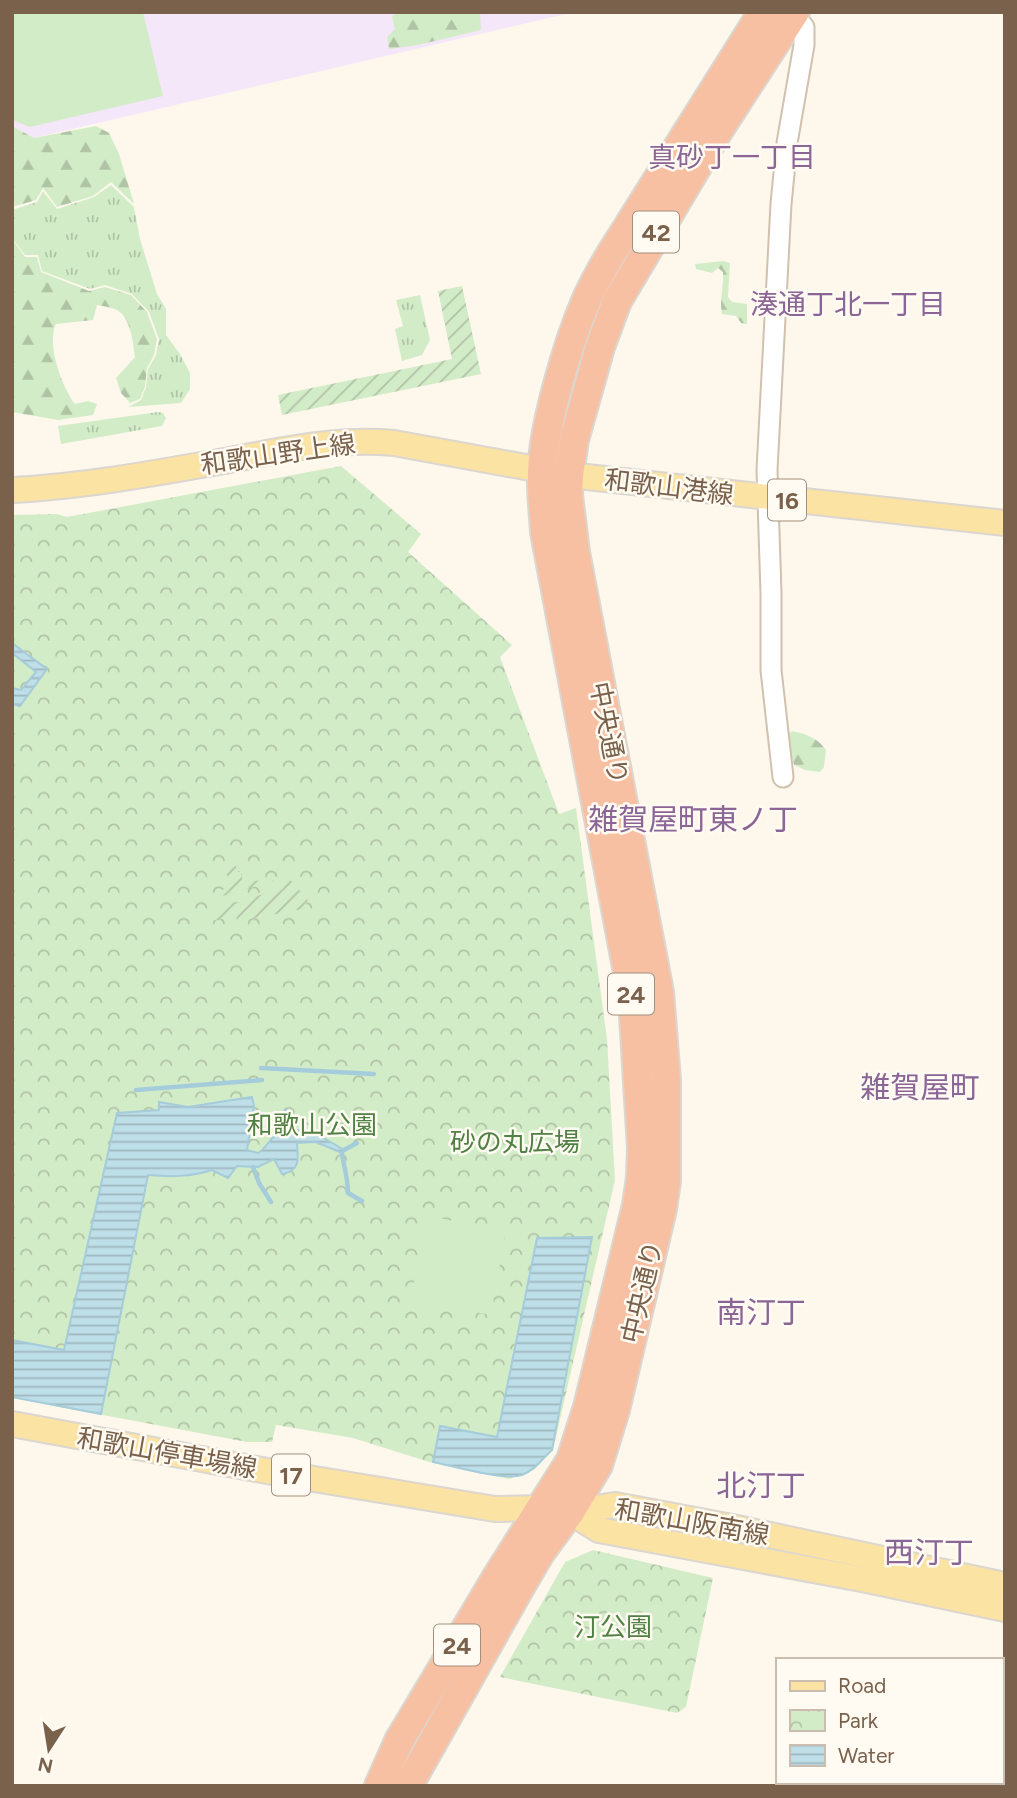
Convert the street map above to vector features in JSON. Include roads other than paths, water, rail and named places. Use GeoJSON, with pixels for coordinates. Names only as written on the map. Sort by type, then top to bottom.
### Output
{"type":"FeatureCollection","features":[{"type":"Feature","properties":{"kind":"highway","name":"中央通り"},"geometry":{"type":"LineString","coordinates":[[408,1786],[540,1553],[570,1512],[598,1465],[615,1410],[662,1209],[666,1181],[666,1080],[659,992],[571,530],[547,434],[573,338],[590,291],[762,12]]}},
{"type":"Feature","properties":{"kind":"highway","name":"中央通り"},"geometry":{"type":"LineString","coordinates":[[379,1786],[399,1741],[571,1460],[588,1407],[637,1205],[642,1148],[632,999],[546,541],[555,473],[582,408],[617,301],[711,142],[793,13]]}},
{"type":"Feature","properties":{"kind":"main road","name":"和歌山野上線"},"geometry":{"type":"LineString","coordinates":[[12,490],[95,484],[306,446],[367,440],[555,473]]}},
{"type":"Feature","properties":{"kind":"main road","name":"和歌山港線"},"geometry":{"type":"LineString","coordinates":[[555,473],[1005,523]]}},
{"type":"Feature","properties":{"kind":"main road","name":"和歌山停車場線"},"geometry":{"type":"LineString","coordinates":[[12,1424],[251,1469],[495,1509],[542,1508],[570,1512]]}},
{"type":"Feature","properties":{"kind":"main road","name":"和歌山阪南線"},"geometry":{"type":"LineString","coordinates":[[570,1512],[615,1505],[1005,1585]]}},
{"type":"Feature","properties":{"kind":"main road","name":"和歌山阪南線"},"geometry":{"type":"LineString","coordinates":[[570,1512],[599,1530],[867,1580],[1005,1609]]}},
{"type":"Feature","properties":{"kind":"street"},"geometry":{"type":"LineString","coordinates":[[783,777],[771,670],[767,498],[781,204],[787,143],[804,46],[804,27],[793,13]]}},
{"type":"Feature","properties":{"kind":"water"},"geometry":{"type":"Polygon","coordinates":[[[12,643],[47,669],[20,706],[12,704],[12,688],[21,690],[36,672],[12,653],[12,643]]]}},
{"type":"Feature","properties":{"kind":"water"},"geometry":{"type":"Polygon","coordinates":[[[252,1097],[254,1106],[247,1150],[258,1153],[275,1136],[295,1130],[312,1133],[344,1150],[342,1153],[316,1142],[297,1143],[297,1163],[292,1170],[282,1174],[274,1159],[258,1167],[237,1166],[228,1178],[212,1170],[180,1176],[148,1175],[101,1414],[12,1397],[12,1340],[64,1350],[117,1113],[159,1110],[159,1102],[188,1107],[252,1097]]]}},
{"type":"Feature","properties":{"kind":"water"},"geometry":{"type":"Polygon","coordinates":[[[592,1237],[552,1450],[530,1471],[514,1476],[491,1475],[433,1462],[440,1426],[497,1437],[537,1238],[592,1237]]]}},
{"type":"Feature","properties":{"kind":"waterway"},"geometry":{"type":"LineString","coordinates":[[261,1068],[374,1074]]}},
{"type":"Feature","properties":{"kind":"waterway"},"geometry":{"type":"LineString","coordinates":[[136,1090],[262,1080]]}},
{"type":"Feature","properties":{"kind":"waterway"},"geometry":{"type":"LineString","coordinates":[[286,1111],[286,1120],[292,1131]]}},
{"type":"Feature","properties":{"kind":"waterway"},"geometry":{"type":"LineString","coordinates":[[344,1150],[357,1143]]}},
{"type":"Feature","properties":{"kind":"waterway"},"geometry":{"type":"LineString","coordinates":[[342,1153],[348,1193],[362,1201]]}},
{"type":"Feature","properties":{"kind":"waterway"},"geometry":{"type":"LineString","coordinates":[[253,1167],[271,1202]]}},
{"type":"Feature","properties":{"kind":"district","name":"真砂丁一丁目"},"geometry":{"type":"Point","coordinates":[732,157]}},
{"type":"Feature","properties":{"kind":"district","name":"湊通丁北一丁目"},"geometry":{"type":"Point","coordinates":[848,304]}},
{"type":"Feature","properties":{"kind":"district","name":"雑賀屋町東ノ丁"},"geometry":{"type":"Point","coordinates":[693,819]}},
{"type":"Feature","properties":{"kind":"district","name":"雑賀屋町"},"geometry":{"type":"Point","coordinates":[920,1087]}},
{"type":"Feature","properties":{"kind":"district","name":"南汀丁"},"geometry":{"type":"Point","coordinates":[761,1312]}},
{"type":"Feature","properties":{"kind":"district","name":"北汀丁"},"geometry":{"type":"Point","coordinates":[761,1485]}},
{"type":"Feature","properties":{"kind":"district","name":"西汀丁"},"geometry":{"type":"Point","coordinates":[929,1552]}},
{"type":"Feature","properties":{"kind":"park label","name":"和歌山公園"},"geometry":{"type":"Point","coordinates":[312,1125]}},
{"type":"Feature","properties":{"kind":"park label","name":"砂の丸広場"},"geometry":{"type":"Point","coordinates":[515,1142]}},
{"type":"Feature","properties":{"kind":"park label","name":"汀公園"},"geometry":{"type":"Point","coordinates":[613,1627]}}]}
